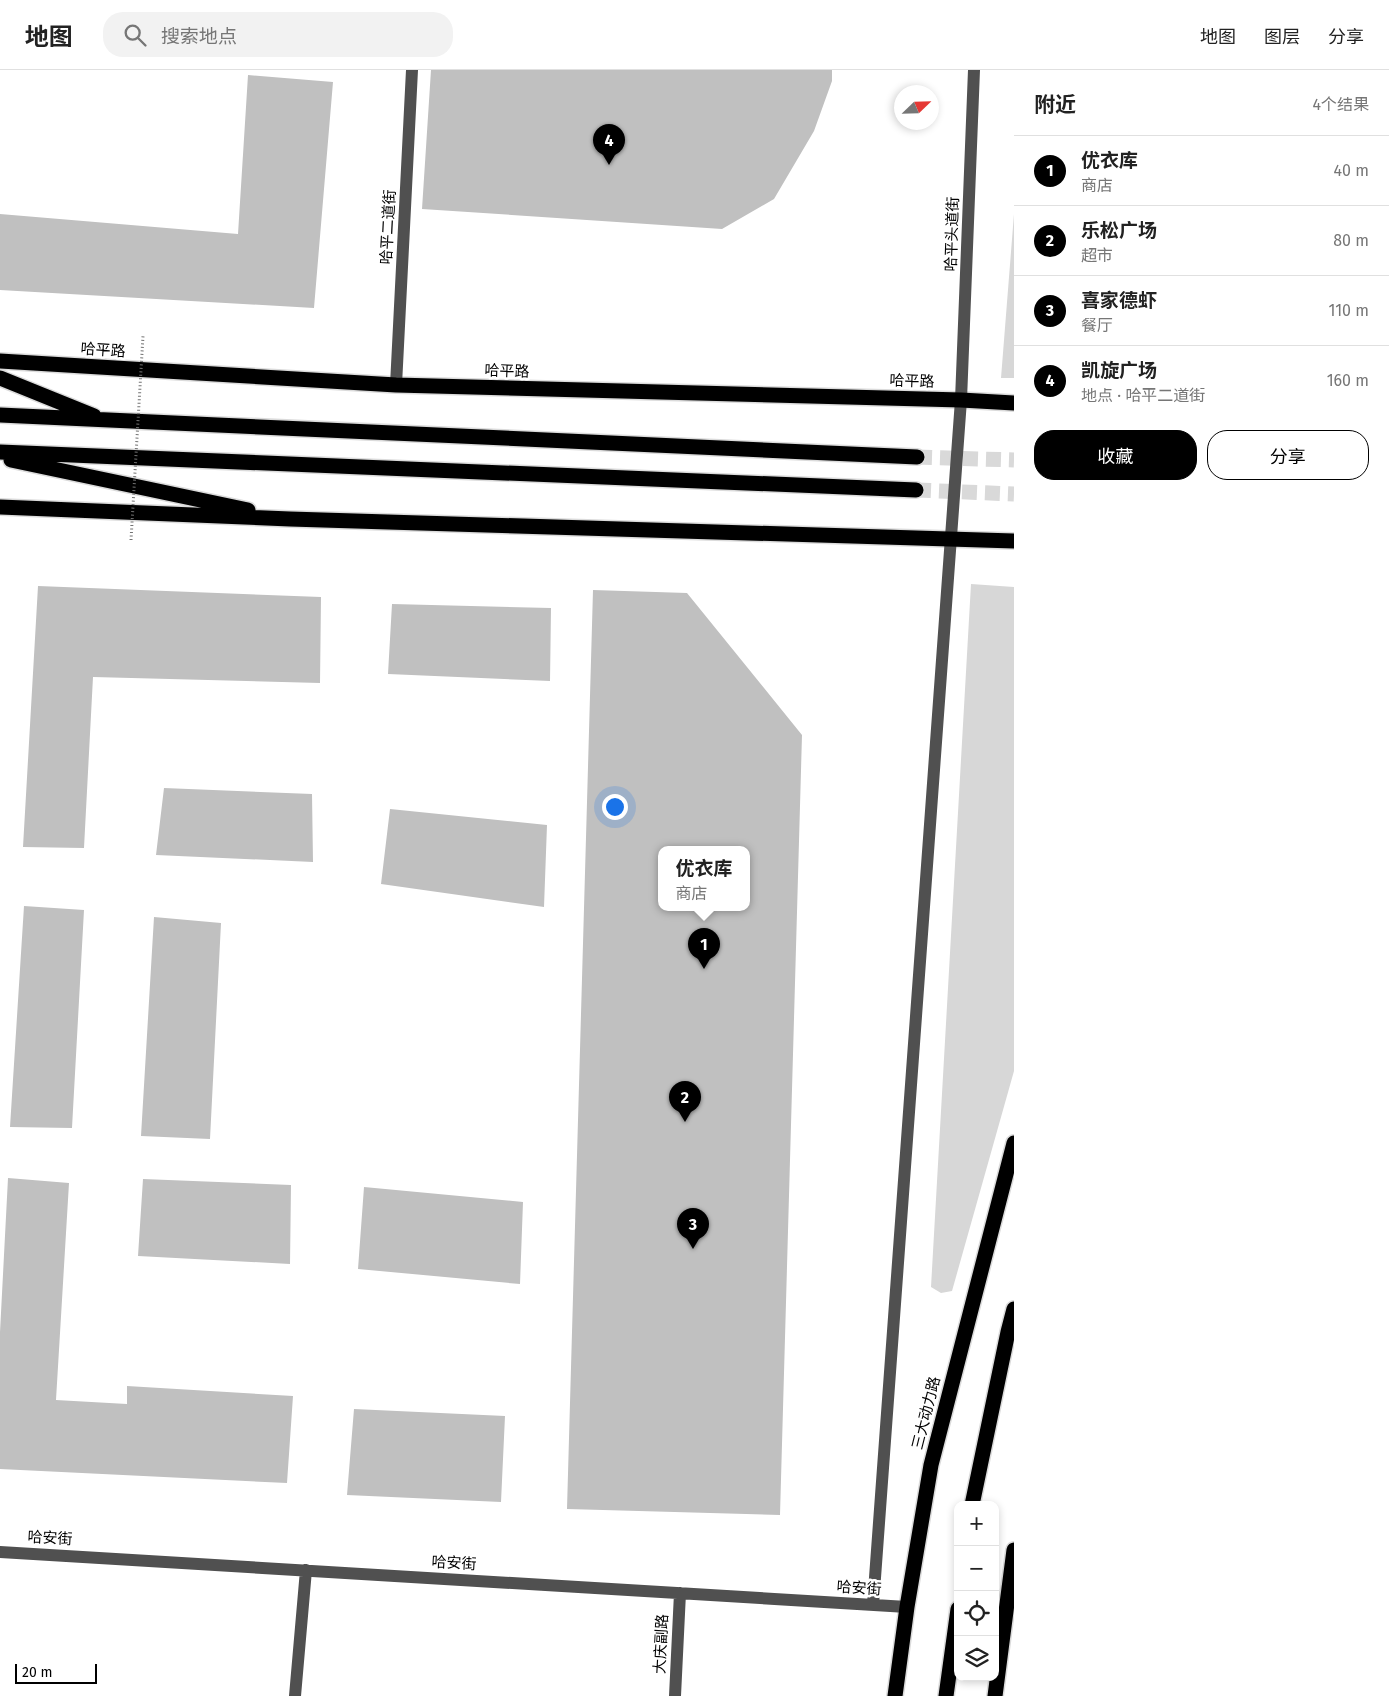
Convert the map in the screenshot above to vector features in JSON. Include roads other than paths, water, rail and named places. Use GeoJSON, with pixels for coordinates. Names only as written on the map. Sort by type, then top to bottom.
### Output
{"type":"FeatureCollection","features":[{"type":"Feature","properties":{"kind":"highway","name":"哈平路"},"geometry":{"type":"LineString","coordinates":[[0,361],[396,385],[1014,403]]}},
{"type":"Feature","properties":{"kind":"highway"},"geometry":{"type":"LineString","coordinates":[[0,378],[104,420]]}},
{"type":"Feature","properties":{"kind":"highway"},"geometry":{"type":"LineString","coordinates":[[0,415],[917,456]]}},
{"type":"Feature","properties":{"kind":"highway"},"geometry":{"type":"LineString","coordinates":[[0,452],[916,490]]}},
{"type":"Feature","properties":{"kind":"highway"},"geometry":{"type":"LineString","coordinates":[[0,458],[290,519]]}},
{"type":"Feature","properties":{"kind":"highway"},"geometry":{"type":"LineString","coordinates":[[0,507],[290,519],[1014,540]]}},
{"type":"Feature","properties":{"kind":"highway","name":"三大动力路"},"geometry":{"type":"LineString","coordinates":[[896,1696],[907,1608],[931,1465],[1014,1143]]}},
{"type":"Feature","properties":{"kind":"highway"},"geometry":{"type":"LineString","coordinates":[[973,1501],[1014,1309]]}},
{"type":"Feature","properties":{"kind":"highway"},"geometry":{"type":"LineString","coordinates":[[995,1696],[1014,1550]]}},
{"type":"Feature","properties":{"kind":"highway"},"geometry":{"type":"LineString","coordinates":[[946,1696],[954,1636]]}},
{"type":"Feature","properties":{"kind":"street","name":"哈平二道街"},"geometry":{"type":"LineString","coordinates":[[396,385],[412,70]]}},
{"type":"Feature","properties":{"kind":"street","name":"哈平头道街"},"geometry":{"type":"LineString","coordinates":[[873,1605],[961,400],[974,70]]}},
{"type":"Feature","properties":{"kind":"street","name":"哈安街"},"geometry":{"type":"LineString","coordinates":[[0,1552],[907,1608]]}},
{"type":"Feature","properties":{"kind":"street"},"geometry":{"type":"LineString","coordinates":[[295,1696],[306,1570]]}},
{"type":"Feature","properties":{"kind":"street","name":"大庆副路"},"geometry":{"type":"LineString","coordinates":[[675,1696],[680,1593]]}},
{"type":"Feature","properties":{"kind":"tunnel"},"geometry":{"type":"LineString","coordinates":[[917,457],[1014,460]]}},
{"type":"Feature","properties":{"kind":"tunnel"},"geometry":{"type":"LineString","coordinates":[[916,490],[1014,494]]}},
{"type":"Feature","properties":{"kind":"place","name":"凯旋广场"},"geometry":{"type":"Point","coordinates":[609,165]}},
{"type":"Feature","properties":{"kind":"place","name":"优衣库"},"geometry":{"type":"Point","coordinates":[704,969]}},
{"type":"Feature","properties":{"kind":"place","name":"乐松广场"},"geometry":{"type":"Point","coordinates":[685,1122]}},
{"type":"Feature","properties":{"kind":"place","name":"喜家德虾"},"geometry":{"type":"Point","coordinates":[693,1249]}}]}
